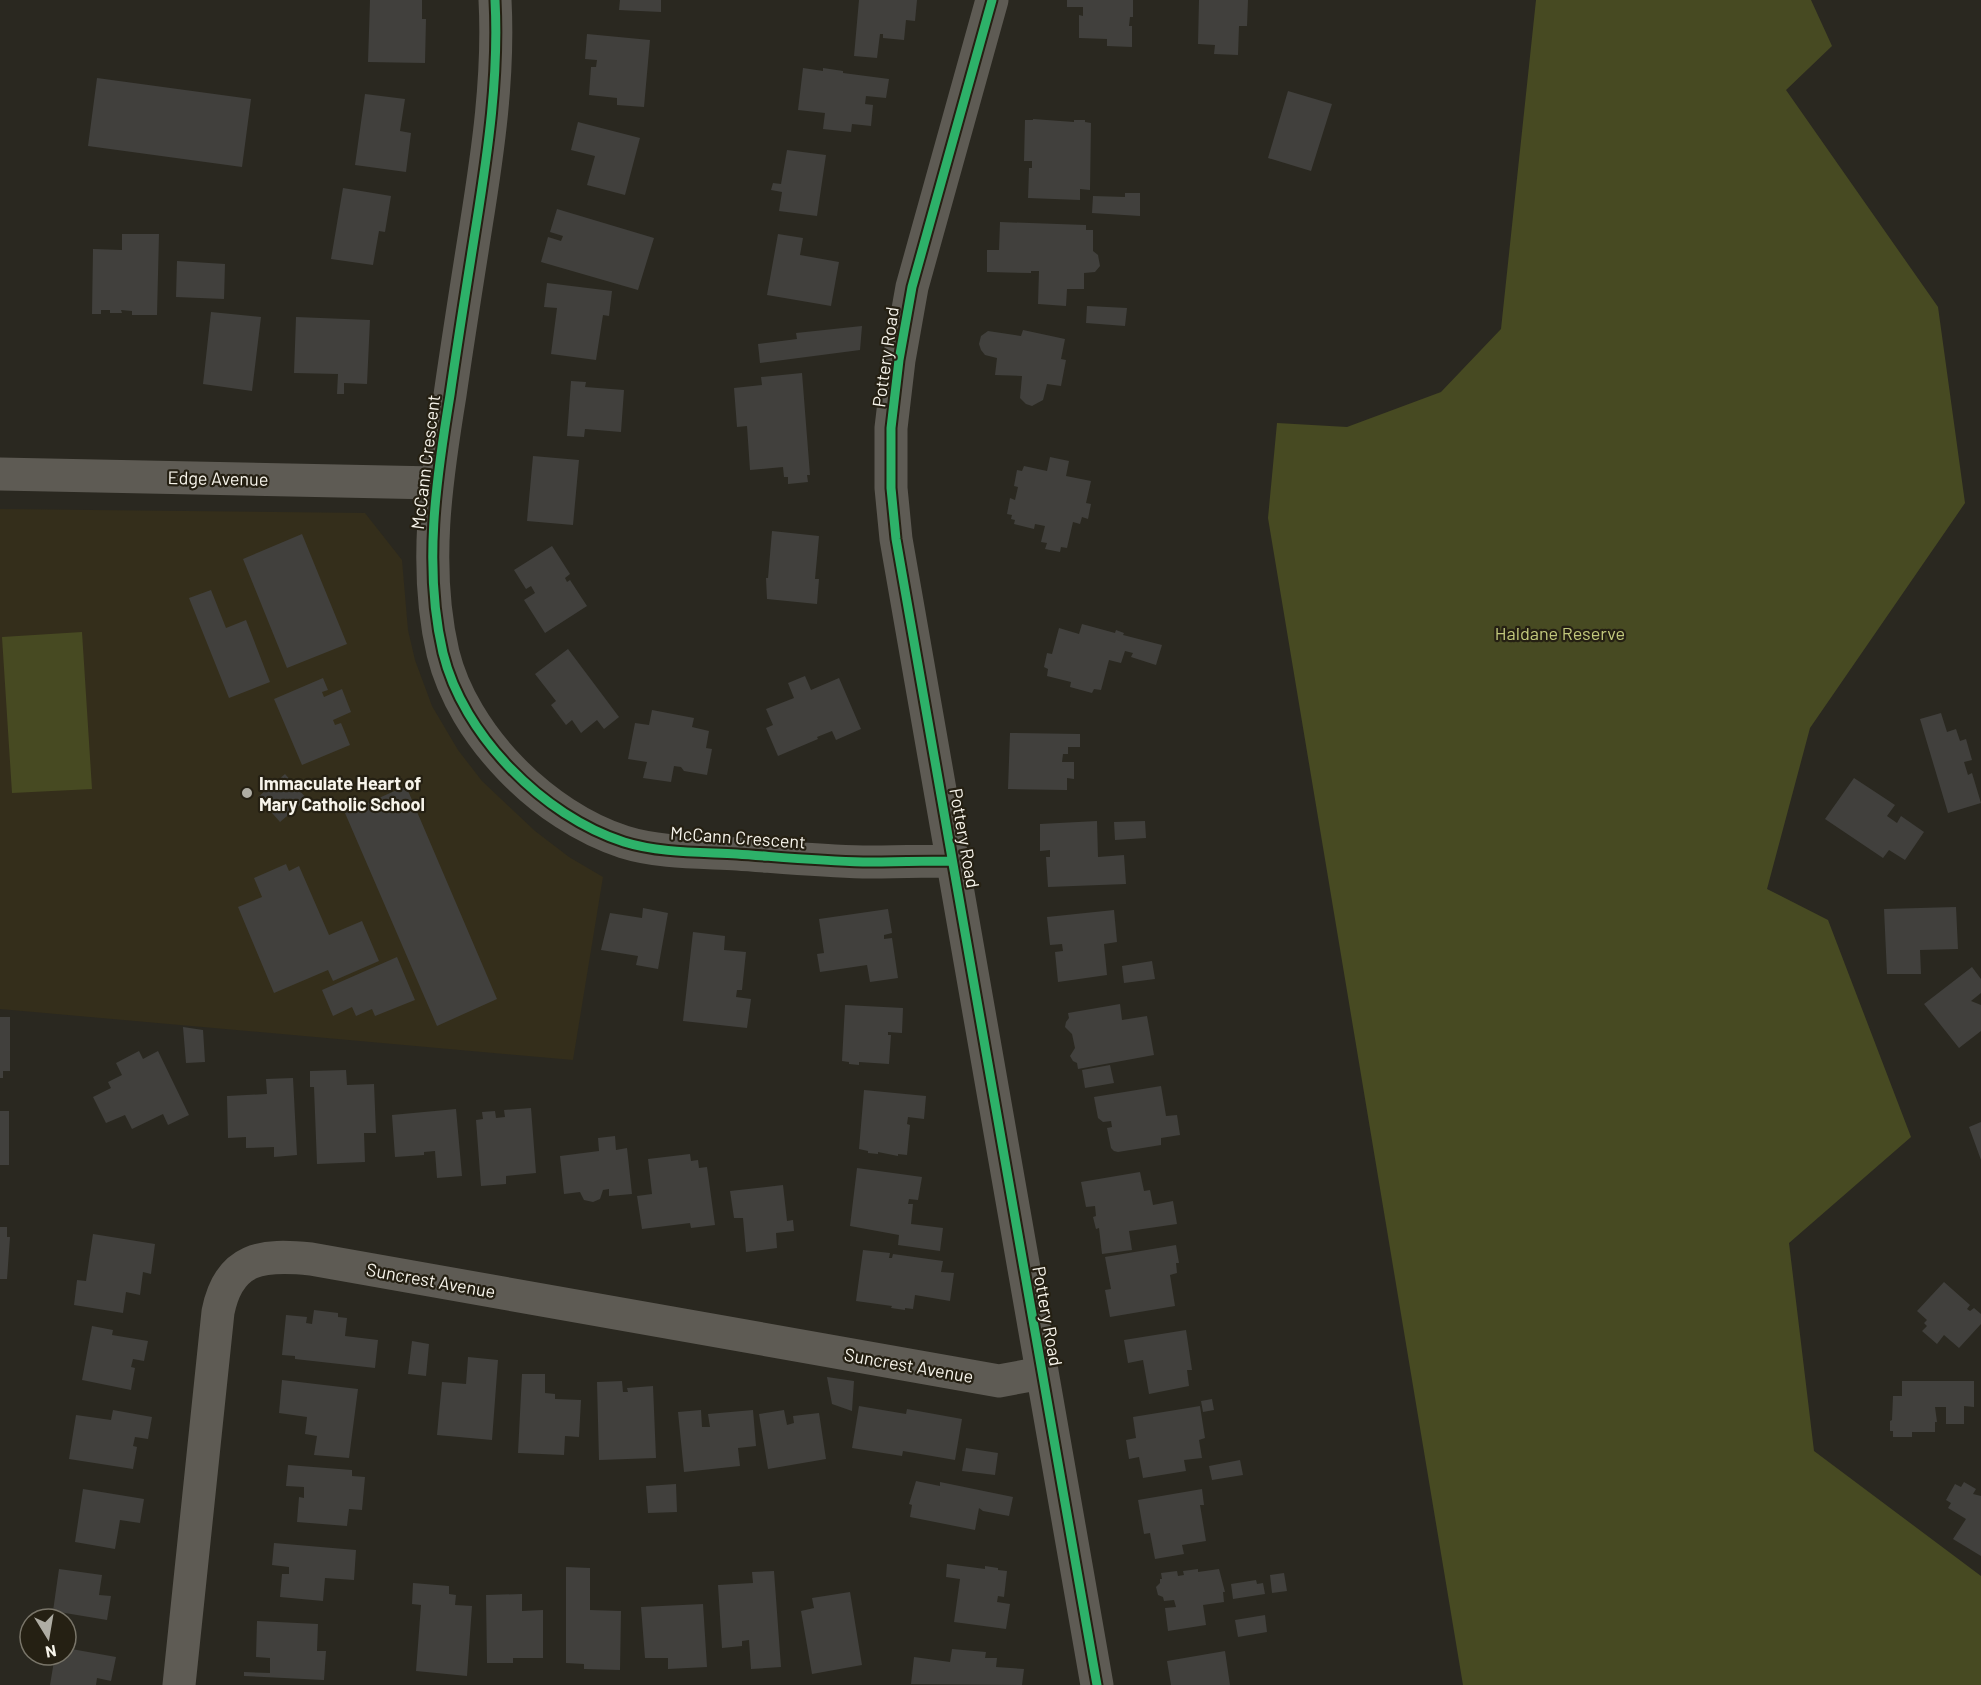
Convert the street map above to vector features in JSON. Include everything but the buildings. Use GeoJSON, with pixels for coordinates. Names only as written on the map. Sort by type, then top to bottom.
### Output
{"type":"FeatureCollection","features":[{"type":"Feature","properties":{"kind":"street","name":"McCann Crescent"},"geometry":{"type":"LineString","coordinates":[[495,0],[494,92],[485,169],[436,483],[433,542],[436,609],[443,654],[458,696],[492,747],[519,777],[558,809],[590,828],[625,842],[673,850],[863,862],[952,861]]}},
{"type":"Feature","properties":{"kind":"street","name":"Pottery Road"},"geometry":{"type":"LineString","coordinates":[[992,0],[912,287],[899,360],[891,428],[891,488],[896,539],[1097,1685]]}},
{"type":"Feature","properties":{"kind":"street","name":"Edge Avenue"},"geometry":{"type":"LineString","coordinates":[[0,474],[436,483]]}},
{"type":"Feature","properties":{"kind":"street","name":"Suncrest Avenue"},"geometry":{"type":"LineString","coordinates":[[179,1685],[218,1312],[222,1292],[234,1274],[255,1260],[280,1256],[311,1259],[999,1381],[1042,1373]]}},
{"type":"Feature","properties":{"kind":"shaded area","name":"Immaculate Heart of Mary Catholic School"},"geometry":{"type":"Polygon","coordinates":[[[0,509],[365,513],[402,560],[408,630],[415,660],[432,706],[458,750],[482,781],[535,831],[569,857],[603,877],[573,1060],[0,1009],[0,509]]]}},
{"type":"Feature","properties":{"kind":"green space","name":"Haldane Reserve"},"geometry":{"type":"Polygon","coordinates":[[[1536,0],[1811,0],[1832,46],[1786,90],[1938,307],[1965,503],[1810,728],[1767,889],[1828,920],[1911,1137],[1789,1243],[1814,1451],[1981,1576],[1981,1685],[1463,1685],[1268,518],[1277,423],[1347,427],[1441,392],[1501,329],[1536,0]]]}},
{"type":"Feature","properties":{"kind":"green space"},"geometry":{"type":"Polygon","coordinates":[[[82,632],[92,789],[12,793],[2,637],[82,632]]]}},
{"type":"Feature","properties":{"kind":"cycle path"},"geometry":{"type":"LineString","coordinates":[[495,0],[494,85],[488,142],[440,459],[434,524],[434,589],[437,621],[443,653],[453,684],[468,713],[488,742],[536,792],[564,813],[594,830],[637,846],[665,850],[832,861],[952,861]]}},
{"type":"Feature","properties":{"kind":"cycle path"},"geometry":{"type":"LineString","coordinates":[[992,0],[912,287],[899,360],[891,428],[891,488],[896,539],[1097,1685]]}},
{"type":"Feature","properties":{"kind":"place","name":"Immaculate Heart of Mary Catholic School"},"geometry":{"type":"Point","coordinates":[247,793]}}]}
